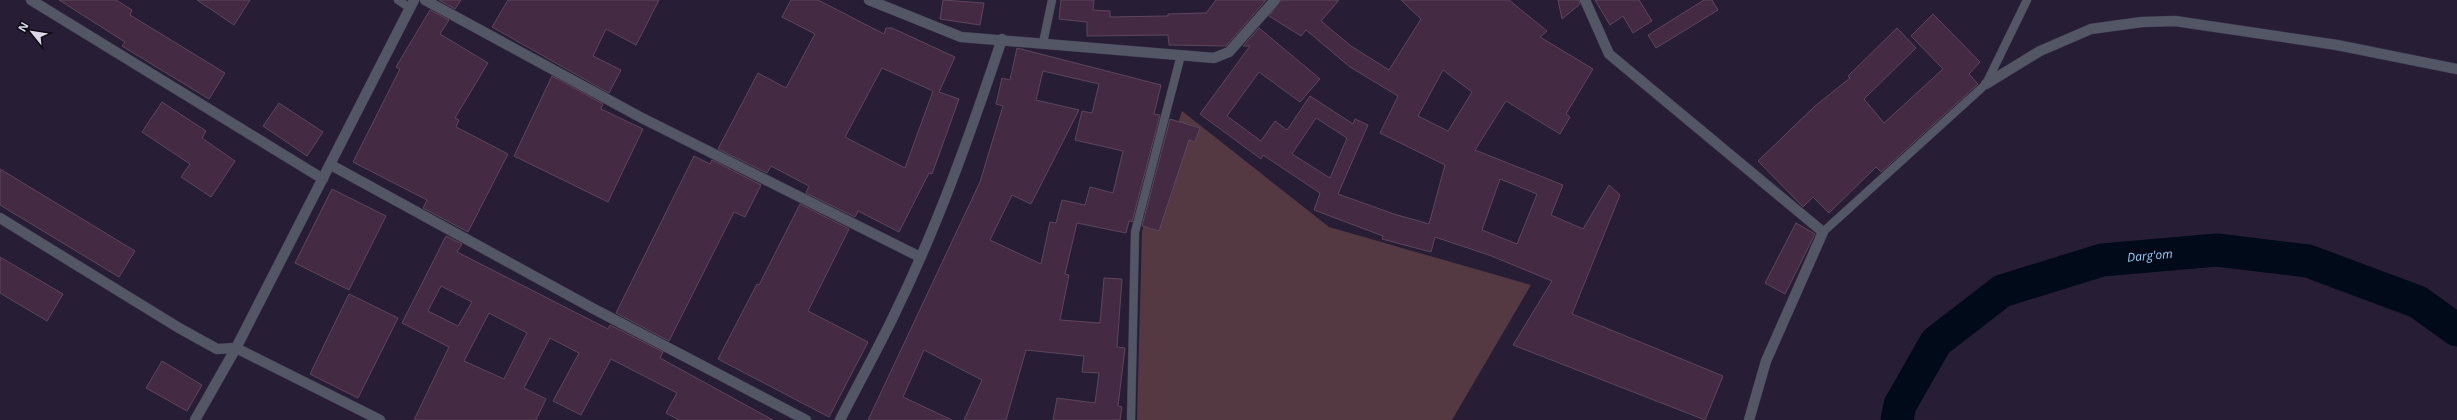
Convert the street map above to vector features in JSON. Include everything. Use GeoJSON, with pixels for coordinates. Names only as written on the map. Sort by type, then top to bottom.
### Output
{"type":"FeatureCollection","features":[{"type":"Feature","properties":{"kind":"street"},"geometry":{"type":"LineString","coordinates":[[30,0],[323,179]]}},
{"type":"Feature","properties":{"kind":"street"},"geometry":{"type":"LineString","coordinates":[[425,0],[640,117],[920,257]]}},
{"type":"Feature","properties":{"kind":"street"},"geometry":{"type":"LineString","coordinates":[[869,0],[961,37],[1002,39],[1214,58],[1229,52],[1274,0]]}},
{"type":"Feature","properties":{"kind":"street"},"geometry":{"type":"LineString","coordinates":[[1585,0],[1609,54],[1823,232],[1766,361],[1749,420]]}},
{"type":"Feature","properties":{"kind":"street"},"geometry":{"type":"LineString","coordinates":[[195,420],[236,348],[331,165],[412,4]]}},
{"type":"Feature","properties":{"kind":"street"},"geometry":{"type":"LineString","coordinates":[[1986,84],[2040,51],[2091,29],[2142,22],[2175,21],[2338,45],[2457,69]]}},
{"type":"Feature","properties":{"kind":"street"},"geometry":{"type":"LineString","coordinates":[[840,420],[896,312],[920,257],[971,132],[1002,39]]}},
{"type":"Feature","properties":{"kind":"street"},"geometry":{"type":"LineString","coordinates":[[331,165],[594,309],[806,420]]}},
{"type":"Feature","properties":{"kind":"street"},"geometry":{"type":"LineString","coordinates":[[0,218],[179,328],[217,349],[236,348],[380,420]]}},
{"type":"Feature","properties":{"kind":"lane"},"geometry":{"type":"LineString","coordinates":[[398,0],[412,4]]}},
{"type":"Feature","properties":{"kind":"lane"},"geometry":{"type":"LineString","coordinates":[[1043,43],[1052,0]]}},
{"type":"Feature","properties":{"kind":"lane"},"geometry":{"type":"LineString","coordinates":[[1823,232],[1986,84],[2027,0]]}},
{"type":"Feature","properties":{"kind":"lane"},"geometry":{"type":"LineString","coordinates":[[1131,420],[1135,232],[1181,55]]}},
{"type":"Feature","properties":{"kind":"shaded area"},"geometry":{"type":"Polygon","coordinates":[[[1182,111],[1329,227],[1531,285],[1452,420],[1137,420],[1142,231],[1182,111]]]}},
{"type":"Feature","properties":{"kind":"building"},"geometry":{"type":"Polygon","coordinates":[[[59,0],[116,0],[132,10],[130,15],[225,73],[209,99],[122,46],[125,42],[59,0]]]}},
{"type":"Feature","properties":{"kind":"building"},"geometry":{"type":"Polygon","coordinates":[[[197,0],[250,0],[234,25],[197,0]]]}},
{"type":"Feature","properties":{"kind":"building"},"geometry":{"type":"Polygon","coordinates":[[[439,0],[461,0],[455,9],[439,0]]]}},
{"type":"Feature","properties":{"kind":"building"},"geometry":{"type":"Polygon","coordinates":[[[508,0],[659,0],[636,45],[606,29],[593,56],[621,70],[609,93],[492,27],[508,0]]]}},
{"type":"Feature","properties":{"kind":"building"},"geometry":{"type":"Polygon","coordinates":[[[791,0],[818,0],[884,34],[886,28],[892,28],[955,57],[939,92],[959,99],[932,174],[929,173],[899,232],[858,211],[855,217],[806,193],[809,186],[771,166],[767,173],[718,149],[758,73],[786,88],[815,34],[782,17],[791,0]],[[882,68],[845,137],[905,168],[933,91],[882,68]]]}},
{"type":"Feature","properties":{"kind":"building"},"geometry":{"type":"Polygon","coordinates":[[[943,0],[984,3],[980,25],[940,19],[943,0]]]}},
{"type":"Feature","properties":{"kind":"building"},"geometry":{"type":"Polygon","coordinates":[[[1061,0],[1094,0],[1093,10],[1110,11],[1110,17],[1168,16],[1168,14],[1206,13],[1216,0],[1266,0],[1226,46],[1169,45],[1168,35],[1087,36],[1087,22],[1059,19],[1061,0]]]}},
{"type":"Feature","properties":{"kind":"building"},"geometry":{"type":"Polygon","coordinates":[[[1281,0],[1339,0],[1321,21],[1351,46],[1389,70],[1421,19],[1401,0],[1509,0],[1547,31],[1540,37],[1593,69],[1566,114],[1570,117],[1560,134],[1506,101],[1475,150],[1563,185],[1551,215],[1583,229],[1609,185],[1620,195],[1572,314],[1723,376],[1705,420],[1513,345],[1552,281],[1489,255],[1435,237],[1431,252],[1382,239],[1383,236],[1314,210],[1320,193],[1263,155],[1261,159],[1200,114],[1250,46],[1243,46],[1259,28],[1320,79],[1300,102],[1259,72],[1227,116],[1261,141],[1275,121],[1287,130],[1310,96],[1353,124],[1355,119],[1368,125],[1338,194],[1394,214],[1429,224],[1445,165],[1380,133],[1398,96],[1350,67],[1306,30],[1301,36],[1269,16],[1281,0]],[[1443,70],[1418,116],[1448,131],[1472,92],[1443,70]],[[1316,118],[1292,154],[1330,178],[1347,138],[1316,118]],[[1500,179],[1482,230],[1517,244],[1537,194],[1500,179]]]}},
{"type":"Feature","properties":{"kind":"building"},"geometry":{"type":"Polygon","coordinates":[[[1558,0],[1579,0],[1580,4],[1562,19],[1558,0]]]}},
{"type":"Feature","properties":{"kind":"building"},"geometry":{"type":"Polygon","coordinates":[[[1595,0],[1639,0],[1652,21],[1633,33],[1623,16],[1610,25],[1595,0]]]}},
{"type":"Feature","properties":{"kind":"building"},"geometry":{"type":"Polygon","coordinates":[[[1704,0],[1712,0],[1718,10],[1656,48],[1648,35],[1704,0]]]}},
{"type":"Feature","properties":{"kind":"building"},"geometry":{"type":"Polygon","coordinates":[[[430,10],[449,20],[440,34],[488,63],[455,118],[459,120],[456,127],[508,154],[468,232],[423,208],[427,200],[353,162],[400,69],[396,67],[430,10]]]}},
{"type":"Feature","properties":{"kind":"building"},"geometry":{"type":"Polygon","coordinates":[[[1933,14],[1980,62],[1969,74],[1978,84],[1881,172],[1876,167],[1829,213],[1813,197],[1803,207],[1758,161],[1815,106],[1850,78],[1848,76],[1897,28],[1916,48],[1864,99],[1884,123],[1943,69],[1911,36],[1933,14]]]}},
{"type":"Feature","properties":{"kind":"building"},"geometry":{"type":"Polygon","coordinates":[[[1017,48],[1161,85],[1154,114],[1160,115],[1132,222],[1129,221],[1126,233],[1077,223],[1065,274],[1069,275],[1060,320],[1100,323],[1104,278],[1122,279],[1117,347],[1125,348],[1118,406],[1122,407],[1120,420],[1053,420],[1057,398],[1095,403],[1099,373],[1082,372],[1084,356],[1026,350],[1006,420],[964,420],[982,380],[924,350],[903,397],[952,420],[868,420],[980,182],[1003,106],[996,104],[1002,78],[1010,80],[1017,48]],[[1043,71],[1036,100],[1079,110],[1031,204],[1012,195],[990,240],[1041,264],[1050,222],[1056,223],[1062,200],[1085,205],[1090,187],[1113,193],[1123,151],[1075,140],[1082,111],[1092,113],[1099,84],[1043,71]]]}},
{"type":"Feature","properties":{"kind":"building"},"geometry":{"type":"Polygon","coordinates":[[[552,76],[603,104],[601,109],[643,129],[608,202],[514,156],[552,76]]]}},
{"type":"Feature","properties":{"kind":"building"},"geometry":{"type":"Polygon","coordinates":[[[162,102],[206,131],[202,138],[235,161],[211,197],[181,177],[190,164],[142,132],[162,102]]]}},
{"type":"Feature","properties":{"kind":"building"},"geometry":{"type":"Polygon","coordinates":[[[279,103],[323,132],[307,156],[263,126],[279,103]]]}},
{"type":"Feature","properties":{"kind":"building"},"geometry":{"type":"Polygon","coordinates":[[[1170,119],[1200,128],[1195,142],[1189,140],[1159,231],[1142,226],[1170,119]]]}},
{"type":"Feature","properties":{"kind":"building"},"geometry":{"type":"Polygon","coordinates":[[[694,156],[710,164],[712,160],[761,185],[745,217],[734,212],[669,341],[616,313],[694,156]]]}},
{"type":"Feature","properties":{"kind":"building"},"geometry":{"type":"Polygon","coordinates":[[[0,169],[135,251],[119,277],[0,205],[0,169]]]}},
{"type":"Feature","properties":{"kind":"building"},"geometry":{"type":"Polygon","coordinates":[[[332,189],[386,216],[349,290],[295,263],[332,189]]]}},
{"type":"Feature","properties":{"kind":"building"},"geometry":{"type":"Polygon","coordinates":[[[800,204],[849,229],[808,311],[868,342],[829,417],[718,359],[757,284],[759,285],[800,204]]]}},
{"type":"Feature","properties":{"kind":"building"},"geometry":{"type":"Polygon","coordinates":[[[1796,223],[1815,234],[1785,294],[1765,283],[1796,223]]]}},
{"type":"Feature","properties":{"kind":"building"},"geometry":{"type":"Polygon","coordinates":[[[446,236],[462,244],[457,252],[608,329],[610,325],[663,352],[660,358],[773,420],[679,420],[666,413],[677,393],[611,359],[581,415],[553,401],[579,353],[550,338],[524,388],[546,399],[536,420],[414,420],[449,347],[402,323],[446,236]],[[441,286],[428,311],[458,326],[472,302],[441,286]],[[489,313],[464,361],[504,379],[527,333],[489,313]]]}},
{"type":"Feature","properties":{"kind":"building"},"geometry":{"type":"Polygon","coordinates":[[[0,257],[63,294],[47,321],[0,293],[0,257]]]}},
{"type":"Feature","properties":{"kind":"building"},"geometry":{"type":"Polygon","coordinates":[[[349,294],[398,318],[358,398],[310,374],[349,294]]]}},
{"type":"Feature","properties":{"kind":"building"},"geometry":{"type":"Polygon","coordinates":[[[162,361],[202,385],[187,411],[146,388],[162,361]]]}},
{"type":"Feature","properties":{"kind":"waterway","name":"Darg'om"},"geometry":{"type":"LineString","coordinates":[[1897,420],[1900,405],[1936,342],[2002,291],[2102,260],[2217,250],[2308,261],[2418,302],[2457,330]]}}]}
